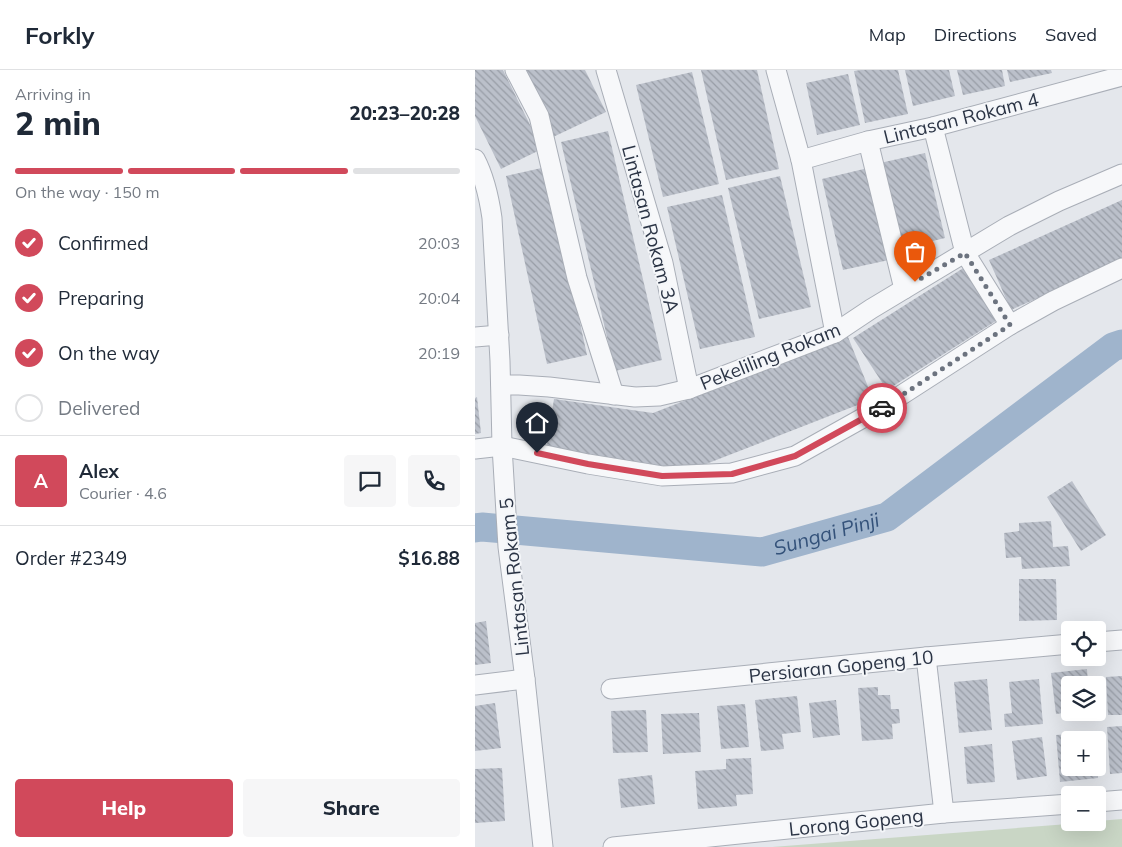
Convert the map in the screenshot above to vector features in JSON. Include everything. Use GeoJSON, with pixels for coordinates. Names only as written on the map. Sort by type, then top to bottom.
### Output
{"type":"FeatureCollection","features":[{"type":"Feature","properties":{"kind":"street"},"geometry":{"type":"LineString","coordinates":[[515,70],[539,116],[577,278],[614,395]]}},
{"type":"Feature","properties":{"kind":"street"},"geometry":{"type":"LineString","coordinates":[[776,70],[801,160],[835,333]]}},
{"type":"Feature","properties":{"kind":"street","name":"Lintasan Rokam 3A"},"geometry":{"type":"LineString","coordinates":[[609,71],[663,263],[689,389]]}},
{"type":"Feature","properties":{"kind":"street","name":"Lintasan Rokam 4"},"geometry":{"type":"LineString","coordinates":[[801,160],[1122,76]]}},
{"type":"Feature","properties":{"kind":"street"},"geometry":{"type":"LineString","coordinates":[[933,127],[965,253],[1010,325]]}},
{"type":"Feature","properties":{"kind":"street"},"geometry":{"type":"LineString","coordinates":[[868,141],[904,289]]}},
{"type":"Feature","properties":{"kind":"street","name":"Lintasan Rokam 5"},"geometry":{"type":"LineString","coordinates":[[475,159],[482,172],[489,195],[483,218],[499,335],[502,446],[508,547],[543,847]]}},
{"type":"Feature","properties":{"kind":"street","name":"Pekeliling Rokam"},"geometry":{"type":"LineString","coordinates":[[501,385],[549,387],[635,397],[659,396],[689,389],[835,333],[1009,226],[1122,174]]}},
{"type":"Feature","properties":{"kind":"street"},"geometry":{"type":"LineString","coordinates":[[475,449],[502,446],[588,464],[662,476],[732,474],[795,456],[886,405],[1010,325],[1053,301],[1122,268]]}},
{"type":"Feature","properties":{"kind":"street"},"geometry":{"type":"LineString","coordinates":[[475,337],[499,335]]}},
{"type":"Feature","properties":{"kind":"street"},"geometry":{"type":"LineString","coordinates":[[1106,641],[1122,640]]}},
{"type":"Feature","properties":{"kind":"street","name":"Persiaran Gopeng 10"},"geometry":{"type":"LineString","coordinates":[[611,689],[1061,645]]}},
{"type":"Feature","properties":{"kind":"street"},"geometry":{"type":"LineString","coordinates":[[926,657],[945,813]]}},
{"type":"Feature","properties":{"kind":"street"},"geometry":{"type":"LineString","coordinates":[[475,685],[525,680]]}},
{"type":"Feature","properties":{"kind":"street"},"geometry":{"type":"LineString","coordinates":[[1106,801],[1122,800]]}},
{"type":"Feature","properties":{"kind":"street","name":"Lorong Gopeng"},"geometry":{"type":"LineString","coordinates":[[613,847],[945,813],[1061,805]]}},
{"type":"Feature","properties":{"kind":"green space"},"geometry":{"type":"Polygon","coordinates":[[[1122,819],[1122,847],[772,847],[1061,825],[1061,831],[1106,831],[1106,820],[1122,819]]]}},
{"type":"Feature","properties":{"kind":"building"},"geometry":{"type":"Polygon","coordinates":[[[475,70],[503,70],[542,149],[501,169],[475,116],[475,70]]]}},
{"type":"Feature","properties":{"kind":"building"},"geometry":{"type":"Polygon","coordinates":[[[520,70],[585,70],[606,112],[553,137],[520,70]]]}},
{"type":"Feature","properties":{"kind":"building"},"geometry":{"type":"Polygon","coordinates":[[[701,70],[757,70],[779,169],[726,180],[701,70]]]}},
{"type":"Feature","properties":{"kind":"building"},"geometry":{"type":"Polygon","coordinates":[[[898,70],[908,114],[865,123],[854,71],[898,70]]]}},
{"type":"Feature","properties":{"kind":"building"},"geometry":{"type":"Polygon","coordinates":[[[905,70],[949,70],[955,96],[913,106],[905,70]]]}},
{"type":"Feature","properties":{"kind":"building"},"geometry":{"type":"Polygon","coordinates":[[[957,70],[1002,70],[1005,86],[963,95],[957,70]]]}},
{"type":"Feature","properties":{"kind":"building"},"geometry":{"type":"Polygon","coordinates":[[[1007,70],[1051,70],[1052,73],[1010,82],[1007,70]]]}},
{"type":"Feature","properties":{"kind":"building"},"geometry":{"type":"Polygon","coordinates":[[[692,72],[719,184],[663,197],[636,85],[692,72]]]}},
{"type":"Feature","properties":{"kind":"building"},"geometry":{"type":"Polygon","coordinates":[[[848,74],[860,125],[817,135],[806,83],[848,74]]]}},
{"type":"Feature","properties":{"kind":"building"},"geometry":{"type":"Polygon","coordinates":[[[608,131],[662,360],[615,371],[561,142],[608,131]]]}},
{"type":"Feature","properties":{"kind":"building"},"geometry":{"type":"Polygon","coordinates":[[[925,153],[945,238],[900,249],[880,163],[925,153]]]}},
{"type":"Feature","properties":{"kind":"building"},"geometry":{"type":"Polygon","coordinates":[[[546,167],[587,355],[547,364],[506,176],[546,167]]]}},
{"type":"Feature","properties":{"kind":"building"},"geometry":{"type":"Polygon","coordinates":[[[868,168],[889,260],[843,270],[822,179],[868,168]]]}},
{"type":"Feature","properties":{"kind":"building"},"geometry":{"type":"Polygon","coordinates":[[[780,176],[811,307],[759,319],[728,188],[780,176]]]}},
{"type":"Feature","properties":{"kind":"building"},"geometry":{"type":"Polygon","coordinates":[[[722,195],[755,337],[700,349],[667,207],[722,195]]]}},
{"type":"Feature","properties":{"kind":"building"},"geometry":{"type":"Polygon","coordinates":[[[1122,200],[1122,260],[1011,310],[989,260],[1122,200]]]}},
{"type":"Feature","properties":{"kind":"building"},"geometry":{"type":"Polygon","coordinates":[[[965,267],[999,319],[887,390],[853,338],[965,267]]]}},
{"type":"Feature","properties":{"kind":"building"},"geometry":{"type":"Polygon","coordinates":[[[848,337],[873,399],[688,471],[546,450],[554,399],[653,413],[848,337]]]}},
{"type":"Feature","properties":{"kind":"building"},"geometry":{"type":"Polygon","coordinates":[[[477,397],[481,433],[475,434],[475,398],[477,397]]]}},
{"type":"Feature","properties":{"kind":"building"},"geometry":{"type":"Polygon","coordinates":[[[1072,481],[1106,535],[1081,551],[1047,497],[1072,481]]]}},
{"type":"Feature","properties":{"kind":"building"},"geometry":{"type":"Polygon","coordinates":[[[1051,521],[1053,547],[1068,546],[1070,566],[1022,569],[1021,557],[1006,558],[1004,533],[1019,531],[1019,523],[1051,521]]]}},
{"type":"Feature","properties":{"kind":"building"},"geometry":{"type":"Polygon","coordinates":[[[1019,579],[1056,579],[1057,620],[1019,621],[1019,579]]]}},
{"type":"Feature","properties":{"kind":"building"},"geometry":{"type":"Polygon","coordinates":[[[486,621],[491,663],[475,665],[475,623],[486,621]]]}},
{"type":"Feature","properties":{"kind":"building"},"geometry":{"type":"Polygon","coordinates":[[[1087,669],[1087,676],[1061,676],[1061,713],[1056,714],[1051,673],[1087,669]]]}},
{"type":"Feature","properties":{"kind":"building"},"geometry":{"type":"Polygon","coordinates":[[[1122,676],[1122,715],[1108,715],[1106,677],[1122,676]]]}},
{"type":"Feature","properties":{"kind":"building"},"geometry":{"type":"Polygon","coordinates":[[[987,679],[992,730],[959,733],[954,682],[987,679]]]}},
{"type":"Feature","properties":{"kind":"building"},"geometry":{"type":"Polygon","coordinates":[[[1039,679],[1043,724],[1005,727],[1004,714],[1012,713],[1009,682],[1039,679]]]}},
{"type":"Feature","properties":{"kind":"building"},"geometry":{"type":"Polygon","coordinates":[[[878,687],[878,695],[890,695],[891,709],[899,709],[900,723],[892,724],[893,739],[862,741],[858,688],[878,687]]]}},
{"type":"Feature","properties":{"kind":"building"},"geometry":{"type":"Polygon","coordinates":[[[797,696],[801,732],[782,734],[784,749],[761,751],[755,700],[797,696]]]}},
{"type":"Feature","properties":{"kind":"building"},"geometry":{"type":"Polygon","coordinates":[[[836,700],[840,735],[813,738],[809,703],[836,700]]]}},
{"type":"Feature","properties":{"kind":"building"},"geometry":{"type":"Polygon","coordinates":[[[495,703],[501,748],[475,751],[475,706],[495,703]]]}},
{"type":"Feature","properties":{"kind":"building"},"geometry":{"type":"Polygon","coordinates":[[[745,704],[749,747],[721,749],[717,706],[745,704]]]}},
{"type":"Feature","properties":{"kind":"building"},"geometry":{"type":"Polygon","coordinates":[[[646,710],[648,752],[613,753],[611,711],[646,710]]]}},
{"type":"Feature","properties":{"kind":"building"},"geometry":{"type":"Polygon","coordinates":[[[699,713],[701,752],[663,754],[661,714],[699,713]]]}},
{"type":"Feature","properties":{"kind":"building"},"geometry":{"type":"Polygon","coordinates":[[[1122,726],[1122,773],[1110,774],[1107,727],[1122,726]]]}},
{"type":"Feature","properties":{"kind":"building"},"geometry":{"type":"Polygon","coordinates":[[[1056,735],[1061,735],[1061,776],[1098,776],[1098,778],[1060,782],[1056,735]]]}},
{"type":"Feature","properties":{"kind":"building"},"geometry":{"type":"Polygon","coordinates":[[[1042,737],[1047,776],[1017,780],[1012,741],[1042,737]]]}},
{"type":"Feature","properties":{"kind":"building"},"geometry":{"type":"Polygon","coordinates":[[[992,744],[995,782],[967,784],[964,747],[992,744]]]}},
{"type":"Feature","properties":{"kind":"building"},"geometry":{"type":"Polygon","coordinates":[[[751,758],[753,794],[736,795],[737,806],[698,809],[695,771],[726,769],[726,759],[751,758]]]}},
{"type":"Feature","properties":{"kind":"building"},"geometry":{"type":"Polygon","coordinates":[[[502,768],[505,821],[475,823],[475,769],[502,768]]]}},
{"type":"Feature","properties":{"kind":"building"},"geometry":{"type":"Polygon","coordinates":[[[652,775],[655,804],[621,808],[618,779],[652,775]]]}},
{"type":"Feature","properties":{"kind":"waterway","name":"Sungai Pinji"},"geometry":{"type":"LineString","coordinates":[[475,528],[482,527],[762,552],[887,517],[1113,347],[1122,344]]}},
{"type":"Feature","properties":{"kind":"way so far"},"geometry":{"type":"LineString","coordinates":[[882,408],[1010,325],[965,253],[915,282]]}},
{"type":"Feature","properties":{"kind":"route"},"geometry":{"type":"LineString","coordinates":[[537,453],[588,464],[662,476],[732,474],[795,456],[882,408]]}}]}
